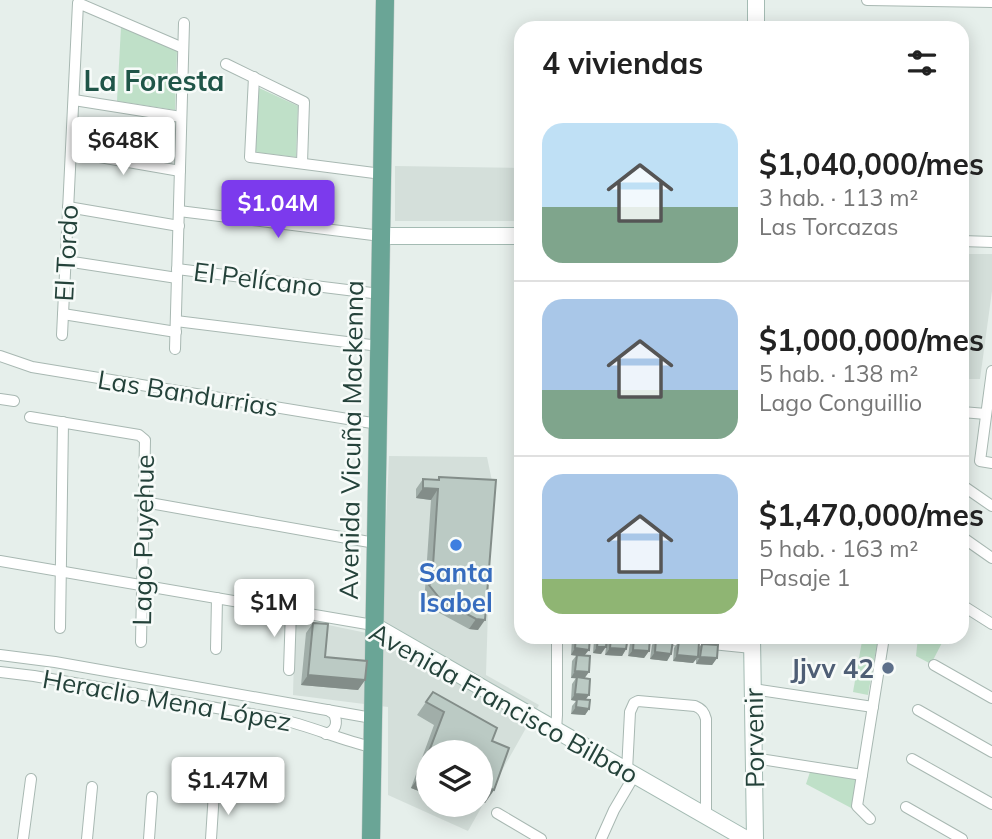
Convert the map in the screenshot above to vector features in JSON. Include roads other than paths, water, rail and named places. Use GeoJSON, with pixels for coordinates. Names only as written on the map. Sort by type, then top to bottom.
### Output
{"type":"FeatureCollection","features":[{"type":"Feature","properties":{"kind":"main road","name":"Avenida Vicuña Mackenna"},"geometry":{"type":"LineString","coordinates":[[371,839],[385,0]]}},
{"type":"Feature","properties":{"kind":"main road"},"geometry":{"type":"LineString","coordinates":[[756,0],[756,21]]}},
{"type":"Feature","properties":{"kind":"main road"},"geometry":{"type":"LineString","coordinates":[[381,236],[514,236]]}},
{"type":"Feature","properties":{"kind":"main road","name":"Avenida Francisco Bilbao"},"geometry":{"type":"LineString","coordinates":[[373,625],[746,839]]}},
{"type":"Feature","properties":{"kind":"main road","name":"Porvenir"},"geometry":{"type":"LineString","coordinates":[[752,644],[755,839]]}},
{"type":"Feature","properties":{"kind":"street"},"geometry":{"type":"LineString","coordinates":[[867,0],[992,2]]}},
{"type":"Feature","properties":{"kind":"street","name":"El Tordo"},"geometry":{"type":"LineString","coordinates":[[62,335],[78,3],[183,48]]}},
{"type":"Feature","properties":{"kind":"street"},"geometry":{"type":"LineString","coordinates":[[175,349],[184,23]]}},
{"type":"Feature","properties":{"kind":"street"},"geometry":{"type":"LineString","coordinates":[[226,64],[304,102],[302,163]]}},
{"type":"Feature","properties":{"kind":"street"},"geometry":{"type":"LineString","coordinates":[[254,77],[250,157],[382,174]]}},
{"type":"Feature","properties":{"kind":"street"},"geometry":{"type":"LineString","coordinates":[[74,100],[181,117]]}},
{"type":"Feature","properties":{"kind":"street"},"geometry":{"type":"LineString","coordinates":[[71,152],[180,171]]}},
{"type":"Feature","properties":{"kind":"street"},"geometry":{"type":"LineString","coordinates":[[68,207],[179,226]]}},
{"type":"Feature","properties":{"kind":"street"},"geometry":{"type":"LineString","coordinates":[[179,211],[381,236]]}},
{"type":"Feature","properties":{"kind":"street"},"geometry":{"type":"LineString","coordinates":[[969,241],[992,242]]}},
{"type":"Feature","properties":{"kind":"street","name":"El Pelícano"},"geometry":{"type":"LineString","coordinates":[[66,261],[380,293]]}},
{"type":"Feature","properties":{"kind":"street"},"geometry":{"type":"LineString","coordinates":[[63,314],[379,346]]}},
{"type":"Feature","properties":{"kind":"street","name":"Las Bandurrias"},"geometry":{"type":"LineString","coordinates":[[0,356],[33,368],[378,424]]}},
{"type":"Feature","properties":{"kind":"street"},"geometry":{"type":"LineString","coordinates":[[992,371],[980,461],[992,463]]}},
{"type":"Feature","properties":{"kind":"street"},"geometry":{"type":"LineString","coordinates":[[0,399],[14,401]]}},
{"type":"Feature","properties":{"kind":"street"},"geometry":{"type":"LineString","coordinates":[[969,413],[986,414]]}},
{"type":"Feature","properties":{"kind":"street"},"geometry":{"type":"LineString","coordinates":[[30,416],[63,422],[60,628]]}},
{"type":"Feature","properties":{"kind":"street","name":"Lago Puyehue"},"geometry":{"type":"LineString","coordinates":[[63,422],[139,435],[143,438],[141,642]]}},
{"type":"Feature","properties":{"kind":"street"},"geometry":{"type":"LineString","coordinates":[[969,490],[992,506]]}},
{"type":"Feature","properties":{"kind":"street"},"geometry":{"type":"LineString","coordinates":[[144,502],[375,543]]}},
{"type":"Feature","properties":{"kind":"street"},"geometry":{"type":"LineString","coordinates":[[969,542],[992,558]]}},
{"type":"Feature","properties":{"kind":"street","name":"Avenida Francisco Bilbao"},"geometry":{"type":"LineString","coordinates":[[0,561],[373,625]]}},
{"type":"Feature","properties":{"kind":"street"},"geometry":{"type":"LineString","coordinates":[[216,649],[217,598]]}},
{"type":"Feature","properties":{"kind":"street"},"geometry":{"type":"LineString","coordinates":[[969,609],[992,624]]}},
{"type":"Feature","properties":{"kind":"street"},"geometry":{"type":"LineString","coordinates":[[289,670],[291,611]]}},
{"type":"Feature","properties":{"kind":"street"},"geometry":{"type":"LineString","coordinates":[[556,730],[557,644]]}},
{"type":"Feature","properties":{"kind":"street"},"geometry":{"type":"LineString","coordinates":[[870,819],[857,806],[883,644]]}},
{"type":"Feature","properties":{"kind":"street","name":"Heraclio Mena López"},"geometry":{"type":"LineString","coordinates":[[0,655],[372,718]]}},
{"type":"Feature","properties":{"kind":"street"},"geometry":{"type":"LineString","coordinates":[[934,665],[992,698]]}},
{"type":"Feature","properties":{"kind":"street","name":"Heraclio Mena López"},"geometry":{"type":"LineString","coordinates":[[0,672],[279,719],[372,747]]}},
{"type":"Feature","properties":{"kind":"street"},"geometry":{"type":"LineString","coordinates":[[144,678],[138,682],[137,687],[144,695]]}},
{"type":"Feature","properties":{"kind":"street"},"geometry":{"type":"LineString","coordinates":[[753,689],[873,707]]}},
{"type":"Feature","properties":{"kind":"street"},"geometry":{"type":"LineString","coordinates":[[601,839],[631,773],[630,712],[638,701],[695,706],[705,714],[706,816]]}},
{"type":"Feature","properties":{"kind":"street"},"geometry":{"type":"LineString","coordinates":[[327,734],[334,730],[336,724],[334,714],[328,710]]}},
{"type":"Feature","properties":{"kind":"street"},"geometry":{"type":"LineString","coordinates":[[918,710],[992,752]]}},
{"type":"Feature","properties":{"kind":"street"},"geometry":{"type":"LineString","coordinates":[[754,758],[862,775]]}},
{"type":"Feature","properties":{"kind":"street"},"geometry":{"type":"LineString","coordinates":[[912,759],[992,804]]}},
{"type":"Feature","properties":{"kind":"street"},"geometry":{"type":"LineString","coordinates":[[23,839],[31,779]]}},
{"type":"Feature","properties":{"kind":"street"},"geometry":{"type":"LineString","coordinates":[[87,839],[92,788]]}},
{"type":"Feature","properties":{"kind":"street"},"geometry":{"type":"LineString","coordinates":[[211,839],[214,792]]}},
{"type":"Feature","properties":{"kind":"street"},"geometry":{"type":"LineString","coordinates":[[149,839],[152,797]]}},
{"type":"Feature","properties":{"kind":"street"},"geometry":{"type":"LineString","coordinates":[[906,807],[962,839]]}},
{"type":"Feature","properties":{"kind":"street"},"geometry":{"type":"LineString","coordinates":[[497,813],[541,839]]}},
{"type":"Feature","properties":{"kind":"place","name":"Santa Isabel"},"geometry":{"type":"Point","coordinates":[456,545]}},
{"type":"Feature","properties":{"kind":"place","name":"Jjvv 42"},"geometry":{"type":"Point","coordinates":[888,668]}},
{"type":"Feature","properties":{"kind":"district","name":"La Foresta"},"geometry":{"type":"Point","coordinates":[154,80]}}]}
